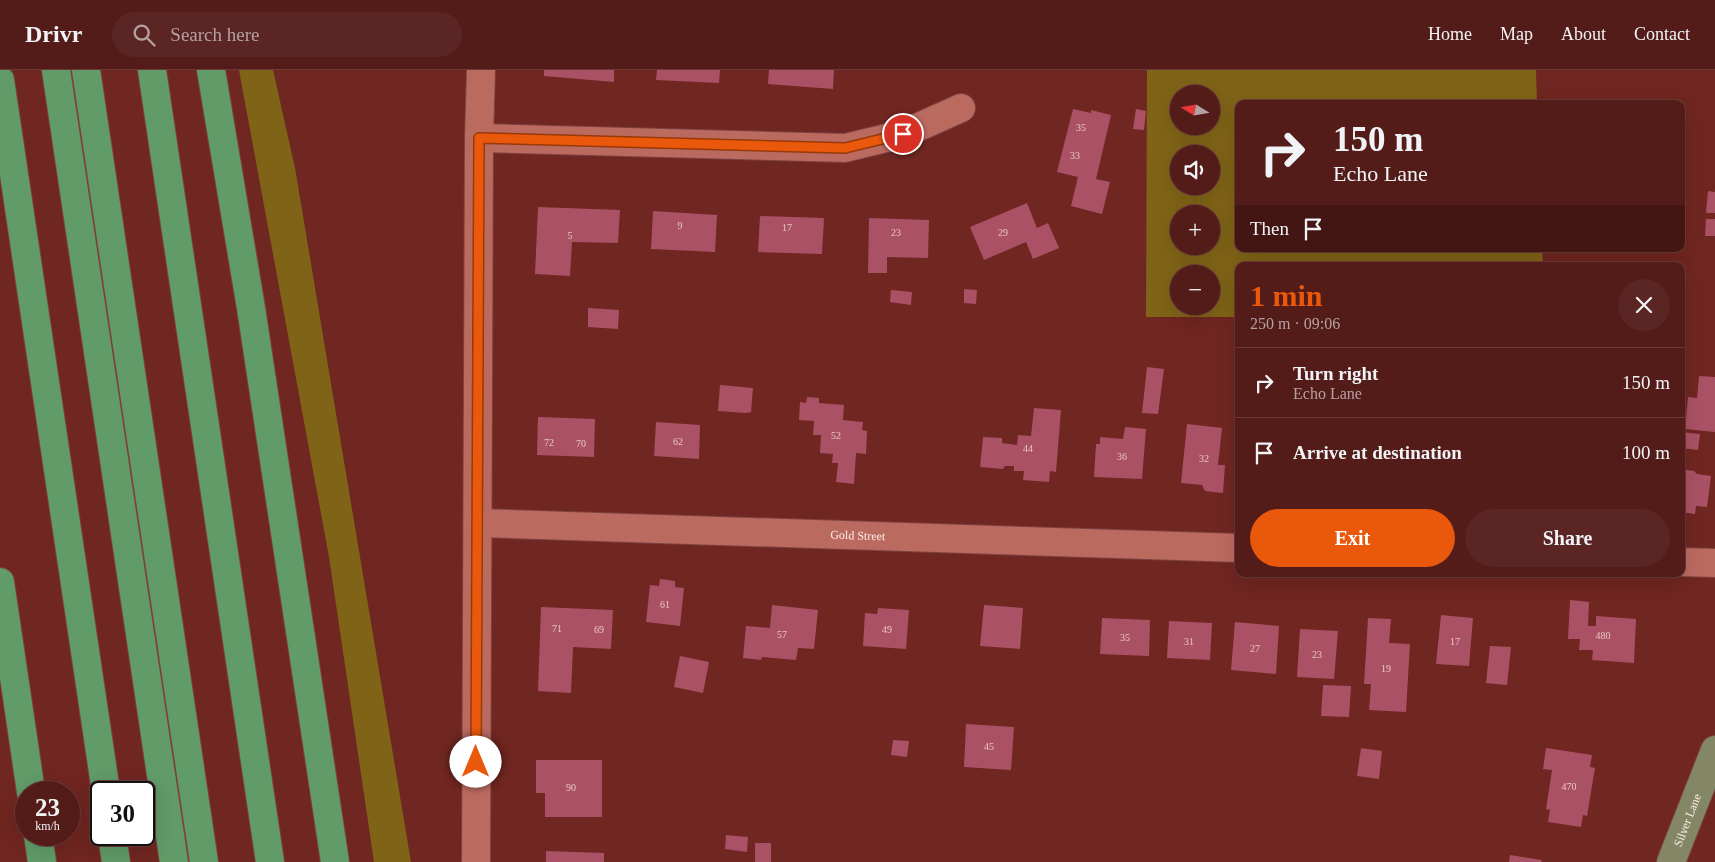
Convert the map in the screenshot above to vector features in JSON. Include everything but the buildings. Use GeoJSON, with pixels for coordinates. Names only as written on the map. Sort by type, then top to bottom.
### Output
{"type":"FeatureCollection","features":[{"type":"Feature","properties":{"kind":"highway"},"geometry":{"type":"LineString","coordinates":[[56,70],[174,862]]}},
{"type":"Feature","properties":{"kind":"highway"},"geometry":{"type":"LineString","coordinates":[[86,70],[204,862]]}},
{"type":"Feature","properties":{"kind":"highway"},"geometry":{"type":"LineString","coordinates":[[152,70],[270,862]]}},
{"type":"Feature","properties":{"kind":"highway"},"geometry":{"type":"LineString","coordinates":[[211,70],[250,299],[335,862]]}},
{"type":"Feature","properties":{"kind":"highway"},"geometry":{"type":"LineString","coordinates":[[0,80],[104,781]]}},
{"type":"Feature","properties":{"kind":"highway"},"geometry":{"type":"LineString","coordinates":[[0,582],[29,781]]}},
{"type":"Feature","properties":{"kind":"highway"},"geometry":{"type":"LineString","coordinates":[[40,846],[42,862]]}},
{"type":"Feature","properties":{"kind":"highway"},"geometry":{"type":"LineString","coordinates":[[114,846],[116,862]]}},
{"type":"Feature","properties":{"kind":"main road","name":"Silver Lane"},"geometry":{"type":"LineString","coordinates":[[1670,862],[1715,750]]}},
{"type":"Feature","properties":{"kind":"street"},"geometry":{"type":"LineString","coordinates":[[476,862],[479,138],[481,70]]}},
{"type":"Feature","properties":{"kind":"street"},"geometry":{"type":"LineString","coordinates":[[479,138],[845,148],[903,134],[961,108]]}},
{"type":"Feature","properties":{"kind":"street","name":"Gold Street"},"geometry":{"type":"LineString","coordinates":[[478,523],[1235,548]]}},
{"type":"Feature","properties":{"kind":"street"},"geometry":{"type":"LineString","coordinates":[[1685,562],[1715,563]]}},
{"type":"Feature","properties":{"kind":"shaded area"},"geometry":{"type":"Polygon","coordinates":[[[239,70],[273,70],[295,168],[411,862],[374,862],[329,557],[239,70]]]}},
{"type":"Feature","properties":{"kind":"shaded area"},"geometry":{"type":"Polygon","coordinates":[[[1147,70],[1536,70],[1537,100],[1235,100],[1235,252],[1542,252],[1543,262],[1235,262],[1235,317],[1146,317],[1147,70]]]}},
{"type":"Feature","properties":{"kind":"route"},"geometry":{"type":"LineString","coordinates":[[476,762],[479,138],[845,148],[903,134]]}}]}
